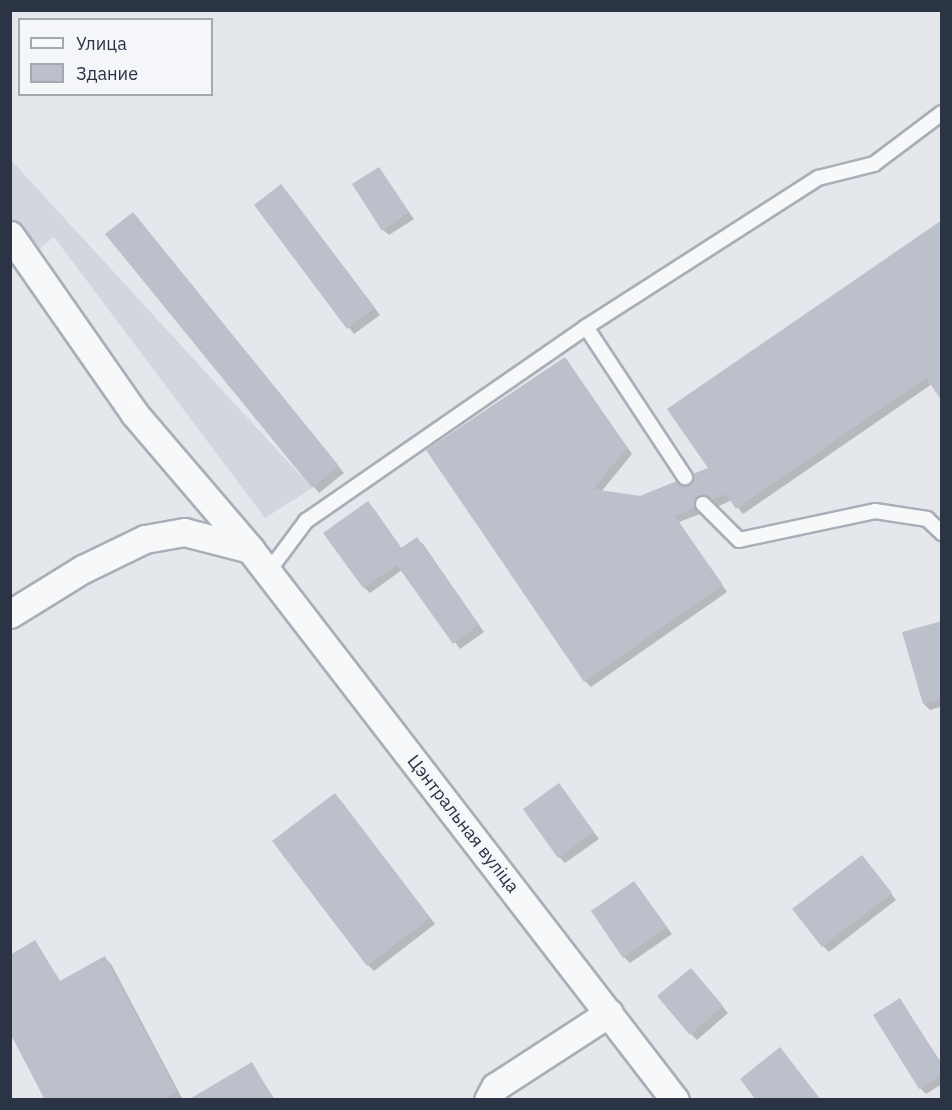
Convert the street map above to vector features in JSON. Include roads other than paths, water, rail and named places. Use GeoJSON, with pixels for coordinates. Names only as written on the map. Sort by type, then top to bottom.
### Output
{"type":"FeatureCollection","features":[{"type":"Feature","properties":{"kind":"street","name":"Цэнтральная вуліца"},"geometry":{"type":"LineString","coordinates":[[10,235],[134,413],[250,549],[675,1100]]}},
{"type":"Feature","properties":{"kind":"street"},"geometry":{"type":"LineString","coordinates":[[10,614],[83,569],[145,539],[184,532],[250,549]]}},
{"type":"Feature","properties":{"kind":"street"},"geometry":{"type":"LineString","coordinates":[[488,1100],[495,1087],[609,1013]]}},
{"type":"Feature","properties":{"kind":"lane"},"geometry":{"type":"LineString","coordinates":[[268,572],[306,521],[586,327],[818,178],[874,164],[942,113]]}},
{"type":"Feature","properties":{"kind":"lane"},"geometry":{"type":"LineString","coordinates":[[586,327],[686,477]]}},
{"type":"Feature","properties":{"kind":"lane"},"geometry":{"type":"LineString","coordinates":[[703,504],[739,540],[875,511],[927,519],[942,533]]}}]}
